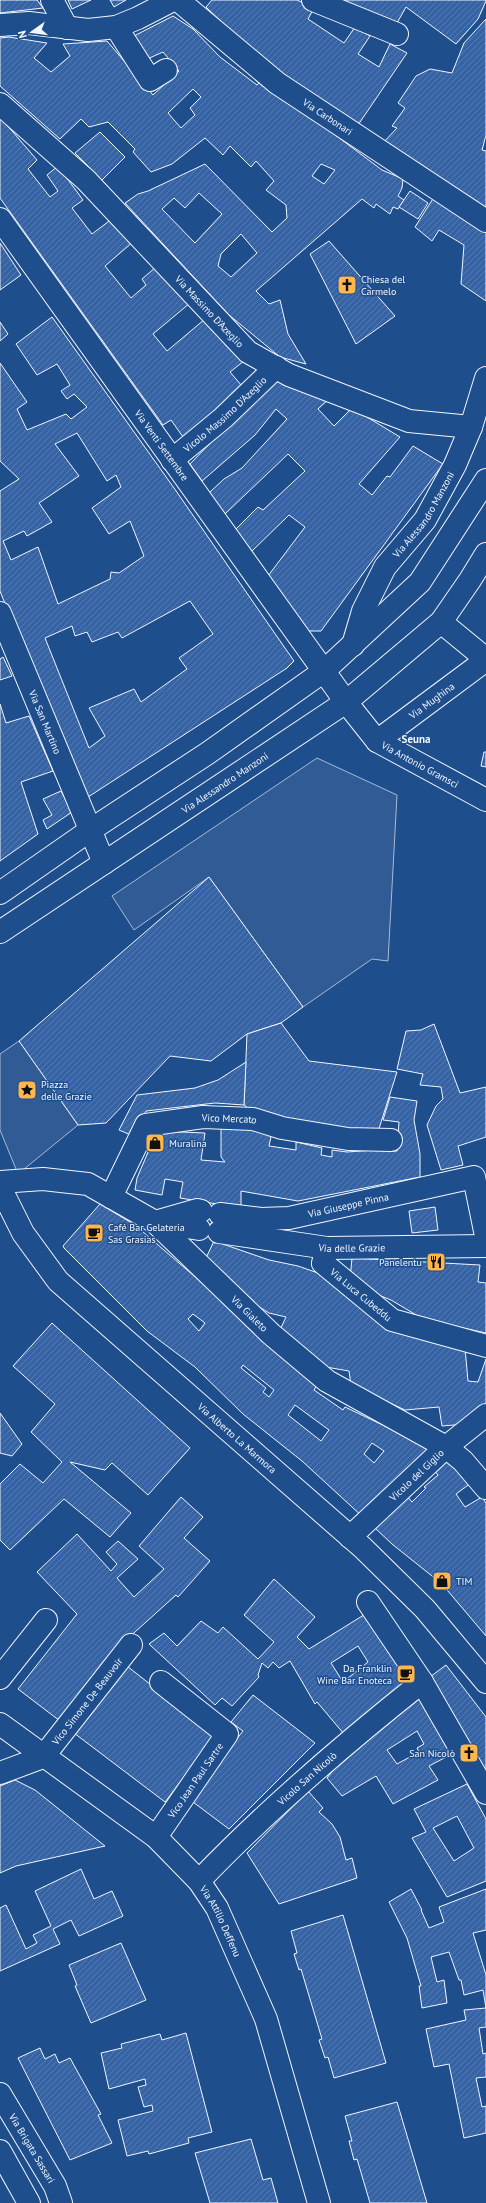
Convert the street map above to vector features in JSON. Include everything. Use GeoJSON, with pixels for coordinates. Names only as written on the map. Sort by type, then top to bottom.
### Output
{"type":"FeatureCollection","features":[{"type":"Feature","properties":{"kind":"street"},"geometry":{"type":"LineString","coordinates":[[52,0],[67,28]]}},
{"type":"Feature","properties":{"kind":"street"},"geometry":{"type":"LineString","coordinates":[[313,0],[397,34]]}},
{"type":"Feature","properties":{"kind":"street"},"geometry":{"type":"LineString","coordinates":[[0,25],[29,23],[88,30],[116,27],[171,1]]}},
{"type":"Feature","properties":{"kind":"street","name":"Via Carbonari"},"geometry":{"type":"LineString","coordinates":[[171,1],[277,83],[486,221]]}},
{"type":"Feature","properties":{"kind":"street"},"geometry":{"type":"LineString","coordinates":[[116,27],[150,80],[166,70]]}},
{"type":"Feature","properties":{"kind":"street","name":"Via Massimo D'Azeglio"},"geometry":{"type":"LineString","coordinates":[[0,104],[86,180],[248,352],[289,375],[408,421],[471,427]]}},
{"type":"Feature","properties":{"kind":"street","name":"Via Venti Settembre"},"geometry":{"type":"LineString","coordinates":[[0,219],[324,671]]}},
{"type":"Feature","properties":{"kind":"street","name":"Vicolo Massimo D'Azeglio"},"geometry":{"type":"LineString","coordinates":[[172,460],[223,418],[276,367]]}},
{"type":"Feature","properties":{"kind":"street","name":"Via Alessandro Manzoni"},"geometry":{"type":"LineString","coordinates":[[352,645],[363,611],[385,568],[425,520],[454,465],[471,427],[486,378]]}},
{"type":"Feature","properties":{"kind":"street","name":"Via Alessandro Manzoni"},"geometry":{"type":"LineString","coordinates":[[0,894],[89,831],[208,753],[324,671],[420,582],[486,480]]}},
{"type":"Feature","properties":{"kind":"street","name":"Via Alessandro Manzoni"},"geometry":{"type":"LineString","coordinates":[[0,932],[346,702],[440,622],[470,580],[486,554]]}},
{"type":"Feature","properties":{"kind":"street","name":"Via San Martino"},"geometry":{"type":"LineString","coordinates":[[0,613],[89,831]]}},
{"type":"Feature","properties":{"kind":"street","name":"Via Mughina"},"geometry":{"type":"LineString","coordinates":[[377,740],[486,660],[440,622]]}},
{"type":"Feature","properties":{"kind":"street"},"geometry":{"type":"LineString","coordinates":[[324,671],[346,702]]}},
{"type":"Feature","properties":{"kind":"street","name":"Via Antonio Gramsci"},"geometry":{"type":"LineString","coordinates":[[346,702],[377,740],[486,800]]}},
{"type":"Feature","properties":{"kind":"street"},"geometry":{"type":"LineString","coordinates":[[89,831],[104,863]]}},
{"type":"Feature","properties":{"kind":"street","name":"Vico Mercato"},"geometry":{"type":"LineString","coordinates":[[111,1197],[146,1124],[202,1117],[253,1119],[282,1128],[348,1140],[391,1140]]}},
{"type":"Feature","properties":{"kind":"street","name":"Via Giuseppe Pinna"},"geometry":{"type":"LineString","coordinates":[[210,1222],[289,1218],[480,1175],[486,1236]]}},
{"type":"Feature","properties":{"kind":"street","name":"Via Gialeto"},"geometry":{"type":"LineString","coordinates":[[0,1182],[43,1179],[88,1184],[155,1222],[271,1334],[327,1381],[446,1447],[463,1461],[486,1488]]}},
{"type":"Feature","properties":{"kind":"street","name":"Via Alberto La Marmora"},"geometry":{"type":"LineString","coordinates":[[0,1187],[23,1233],[58,1281],[350,1537],[425,1609],[486,1682]]}},
{"type":"Feature","properties":{"kind":"street","name":"Via delle Grazie"},"geometry":{"type":"LineString","coordinates":[[155,1222],[210,1222],[327,1248],[486,1246]]}},
{"type":"Feature","properties":{"kind":"street","name":"Via Luca Cubeddu"},"geometry":{"type":"LineString","coordinates":[[327,1248],[323,1264],[392,1320],[486,1346]]}},
{"type":"Feature","properties":{"kind":"street","name":"Vicolo del Giglio"},"geometry":{"type":"LineString","coordinates":[[350,1537],[446,1447],[486,1415]]}},
{"type":"Feature","properties":{"kind":"street"},"geometry":{"type":"LineString","coordinates":[[368,1602],[422,1682],[486,1792]]}},
{"type":"Feature","properties":{"kind":"street"},"geometry":{"type":"LineString","coordinates":[[0,1678],[46,1620]]}},
{"type":"Feature","properties":{"kind":"street","name":"Vico Simone De Beauvoir"},"geometry":{"type":"LineString","coordinates":[[42,1757],[131,1645]]}},
{"type":"Feature","properties":{"kind":"street","name":"Vico Jean Paul Sartre"},"geometry":{"type":"LineString","coordinates":[[156,1837],[227,1734],[161,1682]]}},
{"type":"Feature","properties":{"kind":"street","name":"Vicolo San Nicolò"},"geometry":{"type":"LineString","coordinates":[[199,1881],[242,1836],[380,1715],[422,1682]]}},
{"type":"Feature","properties":{"kind":"street","name":"Via Attilio Deffenu"},"geometry":{"type":"LineString","coordinates":[[0,1724],[42,1757],[156,1837],[199,1881],[217,1908],[266,2019],[319,2203]]}},
{"type":"Feature","properties":{"kind":"street"},"geometry":{"type":"LineString","coordinates":[[0,1773],[42,1757]]}},
{"type":"Feature","properties":{"kind":"street","name":"Via Brigata Sassari"},"geometry":{"type":"LineString","coordinates":[[0,2094],[55,2186],[61,2203]]}},
{"type":"Feature","properties":{"kind":"street"},"geometry":{"type":"LineString","coordinates":[[0,2151],[29,2203]]}},
{"type":"Feature","properties":{"kind":"shaded area"},"geometry":{"type":"Polygon","coordinates":[[[317,758],[397,795],[388,961],[372,959],[303,1007],[209,877],[134,930],[112,896],[317,758]]]}},
{"type":"Feature","properties":{"kind":"shaded area","name":"Piazza delle Grazie"},"geometry":{"type":"Polygon","coordinates":[[[19,1041],[78,1125],[18,1174],[0,1130],[0,1054],[19,1041]]]}},
{"type":"Feature","properties":{"kind":"building"},"geometry":{"type":"Polygon","coordinates":[[[0,0],[37,0],[43,8],[0,13],[0,0]]]}},
{"type":"Feature","properties":{"kind":"building"},"geometry":{"type":"Polygon","coordinates":[[[68,0],[91,0],[72,9],[68,0]]]}},
{"type":"Feature","properties":{"kind":"building"},"geometry":{"type":"Polygon","coordinates":[[[110,0],[126,0],[114,7],[110,0]]]}},
{"type":"Feature","properties":{"kind":"building"},"geometry":{"type":"Polygon","coordinates":[[[212,0],[297,0],[314,8],[308,19],[344,43],[355,27],[370,36],[358,54],[379,67],[390,44],[407,53],[358,125],[261,60],[206,7],[212,0]]]}},
{"type":"Feature","properties":{"kind":"building"},"geometry":{"type":"Polygon","coordinates":[[[332,0],[486,1],[478,19],[456,44],[406,7],[397,23],[332,0]]]}},
{"type":"Feature","properties":{"kind":"building"},"geometry":{"type":"Polygon","coordinates":[[[173,16],[193,29],[220,57],[257,85],[262,80],[382,170],[403,179],[402,188],[398,196],[404,200],[398,209],[393,207],[390,214],[376,204],[374,208],[362,199],[256,291],[269,304],[280,300],[288,334],[306,364],[280,357],[229,315],[125,203],[138,194],[148,191],[205,164],[272,232],[287,218],[286,205],[266,190],[274,181],[256,161],[251,167],[230,146],[223,155],[205,138],[172,164],[151,172],[133,152],[135,149],[108,122],[89,127],[81,119],[60,139],[0,86],[0,38],[9,37],[47,43],[34,58],[51,72],[70,56],[63,44],[107,41],[153,95],[179,71],[163,52],[145,60],[132,37],[173,16]],[[193,89],[168,113],[181,128],[195,115],[190,108],[201,97],[193,89]],[[321,164],[312,176],[324,184],[335,170],[321,164]],[[199,193],[185,208],[174,198],[162,209],[195,243],[222,214],[199,193]],[[241,234],[221,254],[218,266],[231,277],[257,253],[241,234]]]}},
{"type":"Feature","properties":{"kind":"building"},"geometry":{"type":"Polygon","coordinates":[[[486,19],[486,135],[482,150],[486,151],[486,207],[483,213],[382,144],[397,128],[392,126],[405,108],[398,103],[416,76],[430,69],[452,73],[464,43],[486,19]]]}},
{"type":"Feature","properties":{"kind":"building"},"geometry":{"type":"Polygon","coordinates":[[[0,117],[37,160],[28,169],[50,197],[58,191],[47,175],[58,166],[83,200],[72,208],[92,234],[113,218],[134,241],[105,266],[131,298],[146,285],[142,279],[156,267],[190,303],[153,334],[167,351],[205,319],[244,361],[230,372],[242,386],[226,404],[183,437],[171,420],[163,425],[0,198],[0,117]]]}},
{"type":"Feature","properties":{"kind":"building"},"geometry":{"type":"Polygon","coordinates":[[[100,132],[125,157],[102,180],[75,153],[100,132]]]}},
{"type":"Feature","properties":{"kind":"building"},"geometry":{"type":"Polygon","coordinates":[[[410,191],[428,203],[418,219],[399,207],[410,191]]]}},
{"type":"Feature","properties":{"kind":"building"},"geometry":{"type":"Polygon","coordinates":[[[436,194],[486,226],[486,301],[461,284],[464,245],[439,230],[432,241],[415,227],[436,194]]]}},
{"type":"Feature","properties":{"kind":"building","name":"Chiesa del Carmelo"},"geometry":{"type":"Polygon","coordinates":[[[329,241],[395,316],[356,344],[310,254],[329,241]]]}},
{"type":"Feature","properties":{"kind":"building"},"geometry":{"type":"Polygon","coordinates":[[[0,243],[21,275],[0,290],[0,243]]]}},
{"type":"Feature","properties":{"kind":"building"},"geometry":{"type":"Polygon","coordinates":[[[52,317],[174,488],[294,661],[287,668],[85,799],[66,760],[0,591],[0,491],[19,479],[0,461],[0,363],[27,402],[17,409],[27,430],[66,414],[71,419],[87,407],[74,394],[67,399],[61,391],[70,385],[57,364],[37,375],[16,344],[52,317]],[[77,433],[55,444],[79,476],[39,503],[52,522],[27,536],[24,531],[3,541],[11,560],[38,547],[58,604],[110,579],[111,572],[119,573],[144,556],[130,521],[109,534],[92,508],[121,487],[116,475],[107,481],[77,433]],[[190,601],[122,638],[118,632],[92,642],[87,632],[75,636],[72,626],[45,638],[89,748],[105,736],[89,708],[134,689],[141,702],[187,669],[179,658],[213,634],[190,601]]]}},
{"type":"Feature","properties":{"kind":"building"},"geometry":{"type":"Polygon","coordinates":[[[0,322],[8,334],[0,341],[0,322]]]}},
{"type":"Feature","properties":{"kind":"building"},"geometry":{"type":"Polygon","coordinates":[[[274,377],[330,398],[318,409],[334,426],[352,408],[400,437],[359,484],[372,495],[387,476],[390,477],[413,446],[443,464],[321,631],[307,631],[268,576],[305,527],[289,515],[251,552],[235,530],[258,507],[263,510],[305,471],[288,454],[225,514],[209,493],[224,479],[242,468],[287,419],[276,409],[255,435],[202,481],[190,464],[274,377]]]}},
{"type":"Feature","properties":{"kind":"building"},"geometry":{"type":"Polygon","coordinates":[[[3,657],[12,676],[0,680],[0,659],[3,657]]]}},
{"type":"Feature","properties":{"kind":"building"},"geometry":{"type":"Polygon","coordinates":[[[0,704],[6,723],[29,716],[53,771],[21,782],[38,834],[0,861],[0,704]]]}},
{"type":"Feature","properties":{"kind":"building"},"geometry":{"type":"Polygon","coordinates":[[[484,752],[486,752],[486,767],[481,766],[484,752]]]}},
{"type":"Feature","properties":{"kind":"building"},"geometry":{"type":"Polygon","coordinates":[[[61,791],[72,812],[47,829],[43,820],[52,815],[43,799],[61,791]]]}},
{"type":"Feature","properties":{"kind":"building"},"geometry":{"type":"Polygon","coordinates":[[[209,877],[303,1007],[281,1023],[247,1034],[211,1061],[170,1056],[106,1123],[78,1125],[19,1041],[209,877]]]}},
{"type":"Feature","properties":{"kind":"building"},"geometry":{"type":"Polygon","coordinates":[[[281,1023],[309,1061],[397,1072],[376,1138],[264,1120],[244,1105],[247,1034],[281,1023]]]}},
{"type":"Feature","properties":{"kind":"building"},"geometry":{"type":"Polygon","coordinates":[[[434,1024],[460,1093],[486,1087],[486,1137],[458,1146],[463,1165],[441,1170],[427,1125],[436,1106],[443,1099],[441,1087],[420,1085],[423,1074],[397,1069],[406,1031],[421,1030],[434,1024]]]}},
{"type":"Feature","properties":{"kind":"building"},"geometry":{"type":"Polygon","coordinates":[[[246,1062],[244,1105],[215,1103],[146,1111],[133,1136],[119,1130],[137,1095],[195,1088],[218,1080],[246,1062]]]}},
{"type":"Feature","properties":{"kind":"building"},"geometry":{"type":"Polygon","coordinates":[[[390,1097],[417,1101],[414,1120],[420,1154],[420,1177],[298,1201],[241,1191],[241,1208],[180,1198],[183,1182],[165,1179],[162,1195],[135,1190],[137,1178],[157,1131],[205,1133],[201,1160],[225,1162],[221,1157],[221,1119],[273,1127],[269,1146],[296,1150],[296,1142],[322,1148],[321,1155],[332,1157],[332,1150],[347,1152],[375,1150],[397,1151],[399,1122],[383,1120],[390,1097]]]}},
{"type":"Feature","properties":{"kind":"building"},"geometry":{"type":"Polygon","coordinates":[[[100,1204],[135,1225],[318,1383],[314,1390],[343,1410],[345,1407],[433,1449],[364,1518],[302,1461],[243,1414],[195,1367],[147,1331],[63,1246],[100,1204]],[[193,1314],[188,1319],[199,1331],[205,1323],[193,1314]],[[243,1365],[241,1368],[266,1388],[263,1392],[269,1397],[274,1390],[243,1365]],[[295,1405],[288,1415],[321,1441],[329,1430],[295,1405]],[[372,1443],[364,1454],[374,1463],[384,1451],[372,1443]]]}},
{"type":"Feature","properties":{"kind":"building"},"geometry":{"type":"Polygon","coordinates":[[[435,1207],[438,1230],[412,1233],[409,1211],[435,1207]]]}},
{"type":"Feature","properties":{"kind":"building"},"geometry":{"type":"Polygon","coordinates":[[[214,1241],[269,1260],[298,1266],[318,1273],[465,1348],[468,1381],[478,1382],[486,1359],[486,1406],[466,1424],[442,1426],[439,1407],[405,1410],[351,1385],[349,1371],[326,1367],[279,1332],[286,1317],[269,1313],[248,1300],[205,1260],[214,1241]]]}},
{"type":"Feature","properties":{"kind":"building"},"geometry":{"type":"Polygon","coordinates":[[[352,1258],[480,1265],[478,1282],[486,1283],[486,1333],[423,1319],[391,1300],[371,1292],[350,1279],[352,1258]]]}},
{"type":"Feature","properties":{"kind":"building"},"geometry":{"type":"Polygon","coordinates":[[[52,1323],[190,1448],[148,1495],[112,1463],[105,1470],[70,1462],[131,1513],[110,1537],[64,1499],[10,1550],[0,1540],[0,1484],[20,1464],[43,1483],[62,1462],[31,1432],[55,1404],[13,1366],[52,1323]]]}},
{"type":"Feature","properties":{"kind":"building"},"geometry":{"type":"Polygon","coordinates":[[[0,1413],[22,1444],[12,1456],[0,1453],[0,1413]]]}},
{"type":"Feature","properties":{"kind":"building"},"geometry":{"type":"Polygon","coordinates":[[[448,1456],[471,1483],[456,1494],[465,1507],[482,1497],[486,1503],[486,1636],[442,1584],[392,1544],[375,1528],[407,1496],[412,1502],[426,1488],[424,1487],[438,1475],[433,1469],[448,1456]]]}},
{"type":"Feature","properties":{"kind":"building"},"geometry":{"type":"Polygon","coordinates":[[[181,1497],[203,1517],[184,1538],[210,1561],[178,1597],[176,1595],[115,1650],[60,1721],[18,1689],[77,1614],[37,1572],[77,1534],[111,1571],[117,1564],[106,1552],[118,1541],[138,1559],[117,1578],[134,1597],[164,1569],[139,1546],[181,1497]]]}},
{"type":"Feature","properties":{"kind":"building"},"geometry":{"type":"Polygon","coordinates":[[[274,1579],[315,1617],[297,1637],[309,1649],[367,1613],[409,1679],[344,1734],[317,1702],[315,1704],[290,1661],[279,1668],[273,1662],[268,1668],[262,1663],[258,1675],[259,1677],[232,1706],[222,1698],[215,1705],[149,1644],[164,1633],[177,1646],[201,1621],[218,1633],[223,1627],[258,1659],[274,1642],[244,1615],[274,1579]],[[358,1646],[331,1663],[343,1682],[368,1662],[358,1646]]]}},
{"type":"Feature","properties":{"kind":"building"},"geometry":{"type":"Polygon","coordinates":[[[446,1665],[486,1717],[486,1774],[430,1677],[446,1665]]]}},
{"type":"Feature","properties":{"kind":"building"},"geometry":{"type":"Polygon","coordinates":[[[127,1666],[212,1733],[214,1738],[165,1802],[74,1733],[127,1666]]]}},
{"type":"Feature","properties":{"kind":"building"},"geometry":{"type":"Polygon","coordinates":[[[416,1692],[452,1754],[429,1766],[438,1780],[393,1804],[376,1776],[342,1796],[327,1778],[343,1757],[416,1692]],[[417,1731],[387,1750],[397,1764],[419,1752],[417,1748],[424,1744],[417,1731]]]}},
{"type":"Feature","properties":{"kind":"building"},"geometry":{"type":"Polygon","coordinates":[[[253,1695],[315,1743],[229,1829],[189,1799],[243,1731],[231,1722],[253,1695]]]}},
{"type":"Feature","properties":{"kind":"building"},"geometry":{"type":"Polygon","coordinates":[[[15,1780],[35,1790],[105,1846],[16,1866],[0,1873],[0,1786],[15,1780]]]}},
{"type":"Feature","properties":{"kind":"building"},"geometry":{"type":"Polygon","coordinates":[[[467,1784],[486,1819],[486,1881],[447,1897],[412,1838],[426,1832],[414,1809],[467,1784]],[[457,1816],[433,1828],[454,1861],[474,1848],[457,1816]]]}},
{"type":"Feature","properties":{"kind":"building"},"geometry":{"type":"Polygon","coordinates":[[[308,1791],[323,1808],[319,1812],[332,1824],[340,1837],[346,1860],[352,1858],[357,1878],[279,1904],[247,1853],[308,1791]]]}},
{"type":"Feature","properties":{"kind":"building"},"geometry":{"type":"Polygon","coordinates":[[[81,1869],[94,1899],[112,1891],[123,1916],[79,1936],[71,1920],[53,1929],[60,1944],[0,1971],[0,1908],[6,1905],[26,1949],[37,1943],[33,1935],[51,1926],[35,1891],[81,1869]]]}},
{"type":"Feature","properties":{"kind":"building"},"geometry":{"type":"Polygon","coordinates":[[[411,1889],[429,1928],[444,1922],[439,1907],[486,1889],[486,1930],[473,1933],[486,1975],[486,2008],[483,1990],[464,1995],[461,1980],[459,1980],[449,1952],[431,1957],[437,1982],[444,1980],[447,2003],[422,2008],[419,1986],[421,1986],[407,1938],[389,1902],[411,1889]]]}},
{"type":"Feature","properties":{"kind":"building"},"geometry":{"type":"Polygon","coordinates":[[[343,1915],[386,2063],[334,2078],[328,2057],[325,2058],[319,2040],[322,2039],[301,1969],[299,1970],[294,1954],[297,1953],[291,1931],[343,1915]]]}},
{"type":"Feature","properties":{"kind":"building"},"geometry":{"type":"Polygon","coordinates":[[[121,1943],[146,2000],[91,2023],[75,1986],[77,1985],[69,1965],[121,1943]]]}},
{"type":"Feature","properties":{"kind":"building"},"geometry":{"type":"Polygon","coordinates":[[[486,2008],[486,2027],[479,2028],[483,2054],[486,2053],[486,2077],[476,2078],[482,2107],[486,2106],[486,2133],[464,2138],[449,2064],[434,2067],[426,2029],[466,2020],[464,2010],[486,2008]]]}},
{"type":"Feature","properties":{"kind":"building"},"geometry":{"type":"Polygon","coordinates":[[[186,2033],[212,2132],[188,2138],[189,2143],[149,2154],[148,2151],[127,2156],[118,2120],[153,2111],[152,2105],[144,2107],[138,2087],[146,2085],[145,2079],[109,2089],[101,2053],[122,2048],[121,2044],[160,2034],[162,2040],[186,2033]]]}},
{"type":"Feature","properties":{"kind":"building"},"geometry":{"type":"Polygon","coordinates":[[[40,2048],[45,2059],[55,2054],[59,2063],[70,2058],[101,2114],[98,2115],[112,2143],[70,2160],[18,2058],[40,2048]]]}},
{"type":"Feature","properties":{"kind":"building"},"geometry":{"type":"Polygon","coordinates":[[[397,2102],[427,2203],[370,2203],[357,2159],[354,2160],[349,2141],[352,2141],[345,2116],[397,2102]]]}},
{"type":"Feature","properties":{"kind":"building"},"geometry":{"type":"Polygon","coordinates":[[[251,2139],[263,2180],[271,2178],[278,2203],[210,2203],[195,2153],[251,2139]]]}},
{"type":"Feature","properties":{"kind":"place","name":"Chiesa del Carmelo"},"geometry":{"type":"Point","coordinates":[347,285]}},
{"type":"Feature","properties":{"kind":"place","name":"Piazza delle Grazie"},"geometry":{"type":"Point","coordinates":[27,1090]}},
{"type":"Feature","properties":{"kind":"place","name":"Muralina"},"geometry":{"type":"Point","coordinates":[155,1143]}},
{"type":"Feature","properties":{"kind":"place","name":"Café Bar Gelateria Sas Grasias"},"geometry":{"type":"Point","coordinates":[94,1233]}},
{"type":"Feature","properties":{"kind":"place","name":"Panelentu"},"geometry":{"type":"Point","coordinates":[436,1262]}},
{"type":"Feature","properties":{"kind":"place","name":"TIM"},"geometry":{"type":"Point","coordinates":[442,1581]}},
{"type":"Feature","properties":{"kind":"place","name":"Da Franklin Wine Bar Enoteca"},"geometry":{"type":"Point","coordinates":[406,1674]}},
{"type":"Feature","properties":{"kind":"place","name":"San Nicolò"},"geometry":{"type":"Point","coordinates":[469,1753]}},
{"type":"Feature","properties":{"kind":"district","name":"Seuna"},"geometry":{"type":"Point","coordinates":[416,739]}}]}
